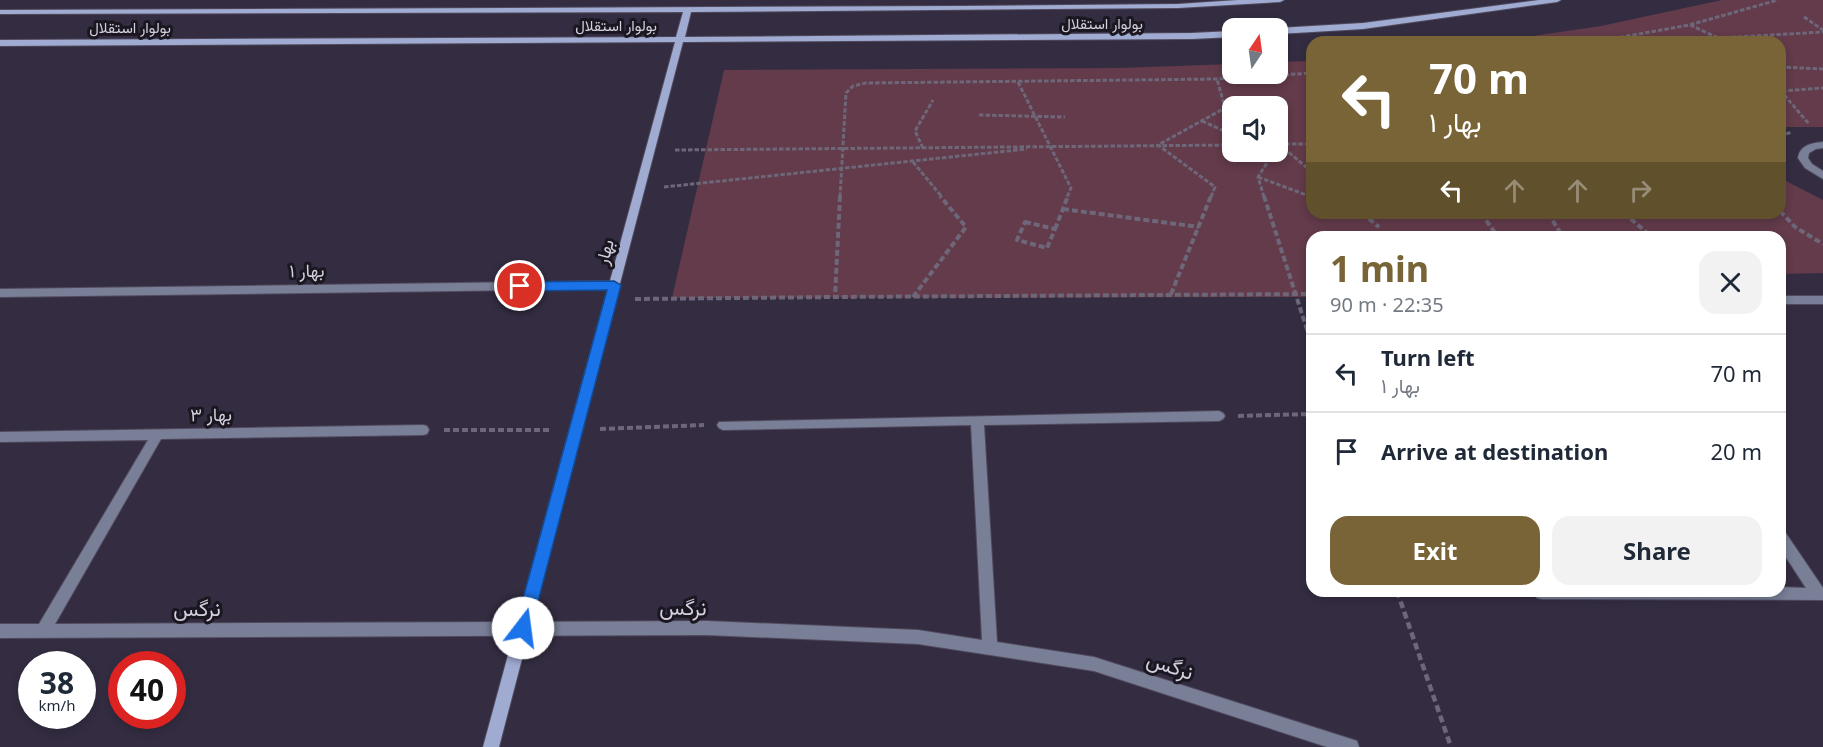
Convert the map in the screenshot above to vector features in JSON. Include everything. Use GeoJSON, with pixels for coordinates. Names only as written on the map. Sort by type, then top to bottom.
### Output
{"type":"FeatureCollection","features":[{"type":"Feature","properties":{"kind":"main road","name":"بولوار استقلال"},"geometry":{"type":"LineString","coordinates":[[0,12],[1178,6],[1280,0]]}},
{"type":"Feature","properties":{"kind":"main road"},"geometry":{"type":"LineString","coordinates":[[1288,30],[1363,26],[1557,0]]}},
{"type":"Feature","properties":{"kind":"main road","name":"بهار"},"geometry":{"type":"LineString","coordinates":[[491,747],[688,9]]}},
{"type":"Feature","properties":{"kind":"main road","name":"بولوار استقلال"},"geometry":{"type":"LineString","coordinates":[[0,43],[1222,35]]}},
{"type":"Feature","properties":{"kind":"street"},"geometry":{"type":"LineString","coordinates":[[1823,145],[1813,146],[1804,152],[1803,158],[1808,166],[1823,176]]}},
{"type":"Feature","properties":{"kind":"street","name":"بهار ۱"},"geometry":{"type":"LineString","coordinates":[[0,293],[614,285]]}},
{"type":"Feature","properties":{"kind":"street"},"geometry":{"type":"LineString","coordinates":[[1786,300],[1823,300]]}},
{"type":"Feature","properties":{"kind":"street"},"geometry":{"type":"LineString","coordinates":[[723,425],[1220,416]]}},
{"type":"Feature","properties":{"kind":"street"},"geometry":{"type":"LineString","coordinates":[[977,420],[990,648]]}},
{"type":"Feature","properties":{"kind":"street","name":"بهار ۳"},"geometry":{"type":"LineString","coordinates":[[0,436],[423,430]]}},
{"type":"Feature","properties":{"kind":"street"},"geometry":{"type":"LineString","coordinates":[[42,631],[158,434]]}},
{"type":"Feature","properties":{"kind":"street"},"geometry":{"type":"LineString","coordinates":[[1786,545],[1820,594]]}},
{"type":"Feature","properties":{"kind":"street"},"geometry":{"type":"LineString","coordinates":[[1786,594],[1820,594]]}},
{"type":"Feature","properties":{"kind":"street","name":"نرگس"},"geometry":{"type":"LineString","coordinates":[[0,631],[707,628],[918,637],[1094,664],[1310,740],[1351,747]]}},
{"type":"Feature","properties":{"kind":"path"},"geometry":{"type":"LineString","coordinates":[[1626,36],[1689,24],[1778,0]]}},
{"type":"Feature","properties":{"kind":"path"},"geometry":{"type":"LineString","coordinates":[[1804,17],[1823,31]]}},
{"type":"Feature","properties":{"kind":"path"},"geometry":{"type":"LineString","coordinates":[[1689,24],[1714,36]]}},
{"type":"Feature","properties":{"kind":"path"},"geometry":{"type":"LineString","coordinates":[[1748,36],[1823,31]]}},
{"type":"Feature","properties":{"kind":"path"},"geometry":{"type":"LineString","coordinates":[[1786,67],[1823,69]]}},
{"type":"Feature","properties":{"kind":"path"},"geometry":{"type":"LineString","coordinates":[[836,297],[846,93],[853,86],[866,83],[1217,79],[1306,73]]}},
{"type":"Feature","properties":{"kind":"path"},"geometry":{"type":"LineString","coordinates":[[1217,79],[1222,97]]}},
{"type":"Feature","properties":{"kind":"path"},"geometry":{"type":"LineString","coordinates":[[1018,82],[1071,188],[1063,209],[1055,229],[1047,248],[1017,240],[1025,222],[1055,229]]}},
{"type":"Feature","properties":{"kind":"path"},"geometry":{"type":"LineString","coordinates":[[1786,91],[1823,87]]}},
{"type":"Feature","properties":{"kind":"path"},"geometry":{"type":"LineString","coordinates":[[1786,97],[1814,130]]}},
{"type":"Feature","properties":{"kind":"path"},"geometry":{"type":"LineString","coordinates":[[923,148],[915,131],[933,100]]}},
{"type":"Feature","properties":{"kind":"path"},"geometry":{"type":"LineString","coordinates":[[1158,145],[1222,110]]}},
{"type":"Feature","properties":{"kind":"path"},"geometry":{"type":"LineString","coordinates":[[979,116],[1065,117]]}},
{"type":"Feature","properties":{"kind":"path"},"geometry":{"type":"LineString","coordinates":[[1202,121],[1222,130]]}},
{"type":"Feature","properties":{"kind":"path"},"geometry":{"type":"LineString","coordinates":[[1288,145],[1306,144]]}},
{"type":"Feature","properties":{"kind":"path"},"geometry":{"type":"LineString","coordinates":[[1158,145],[1215,187],[1172,294]]}},
{"type":"Feature","properties":{"kind":"path"},"geometry":{"type":"LineString","coordinates":[[650,150],[1222,145]]}},
{"type":"Feature","properties":{"kind":"path"},"geometry":{"type":"LineString","coordinates":[[640,190],[1050,147]]}},
{"type":"Feature","properties":{"kind":"path"},"geometry":{"type":"LineString","coordinates":[[1288,153],[1306,167]]}},
{"type":"Feature","properties":{"kind":"path"},"geometry":{"type":"LineString","coordinates":[[912,161],[966,227],[913,297]]}},
{"type":"Feature","properties":{"kind":"path"},"geometry":{"type":"LineString","coordinates":[[1258,177],[1268,162]]}},
{"type":"Feature","properties":{"kind":"path"},"geometry":{"type":"LineString","coordinates":[[1258,177],[1306,195]]}},
{"type":"Feature","properties":{"kind":"path"},"geometry":{"type":"LineString","coordinates":[[1258,177],[1306,327]]}},
{"type":"Feature","properties":{"kind":"path"},"geometry":{"type":"LineString","coordinates":[[1063,209],[1199,227]]}},
{"type":"Feature","properties":{"kind":"path"},"geometry":{"type":"LineString","coordinates":[[1786,217],[1795,227],[1823,244]]}},
{"type":"Feature","properties":{"kind":"path"},"geometry":{"type":"LineString","coordinates":[[1370,219],[1379,226]]}},
{"type":"Feature","properties":{"kind":"path"},"geometry":{"type":"LineString","coordinates":[[1631,219],[1645,231]]}},
{"type":"Feature","properties":{"kind":"path"},"geometry":{"type":"LineString","coordinates":[[610,300],[1306,294]]}},
{"type":"Feature","properties":{"kind":"path"},"geometry":{"type":"LineString","coordinates":[[1220,416],[1306,414]]}},
{"type":"Feature","properties":{"kind":"path"},"geometry":{"type":"LineString","coordinates":[[1400,597],[1451,747]]}},
{"type":"Feature","properties":{"kind":"shaded area"},"geometry":{"type":"Polygon","coordinates":[[[1722,0],[1823,0],[1823,127],[1786,127],[1786,36],[1533,36],[1601,26],[1722,0]]]}},
{"type":"Feature","properties":{"kind":"shaded area"},"geometry":{"type":"Polygon","coordinates":[[[1306,61],[1306,219],[1786,219],[1786,181],[1823,200],[1823,273],[1786,274],[1786,231],[1306,231],[1306,297],[672,298],[724,70],[1120,68],[1222,64],[1222,84],[1288,84],[1288,62],[1306,61]]]}},
{"type":"Feature","properties":{"kind":"route"},"geometry":{"type":"LineString","coordinates":[[520,286],[614,285],[523,628]]}}]}
